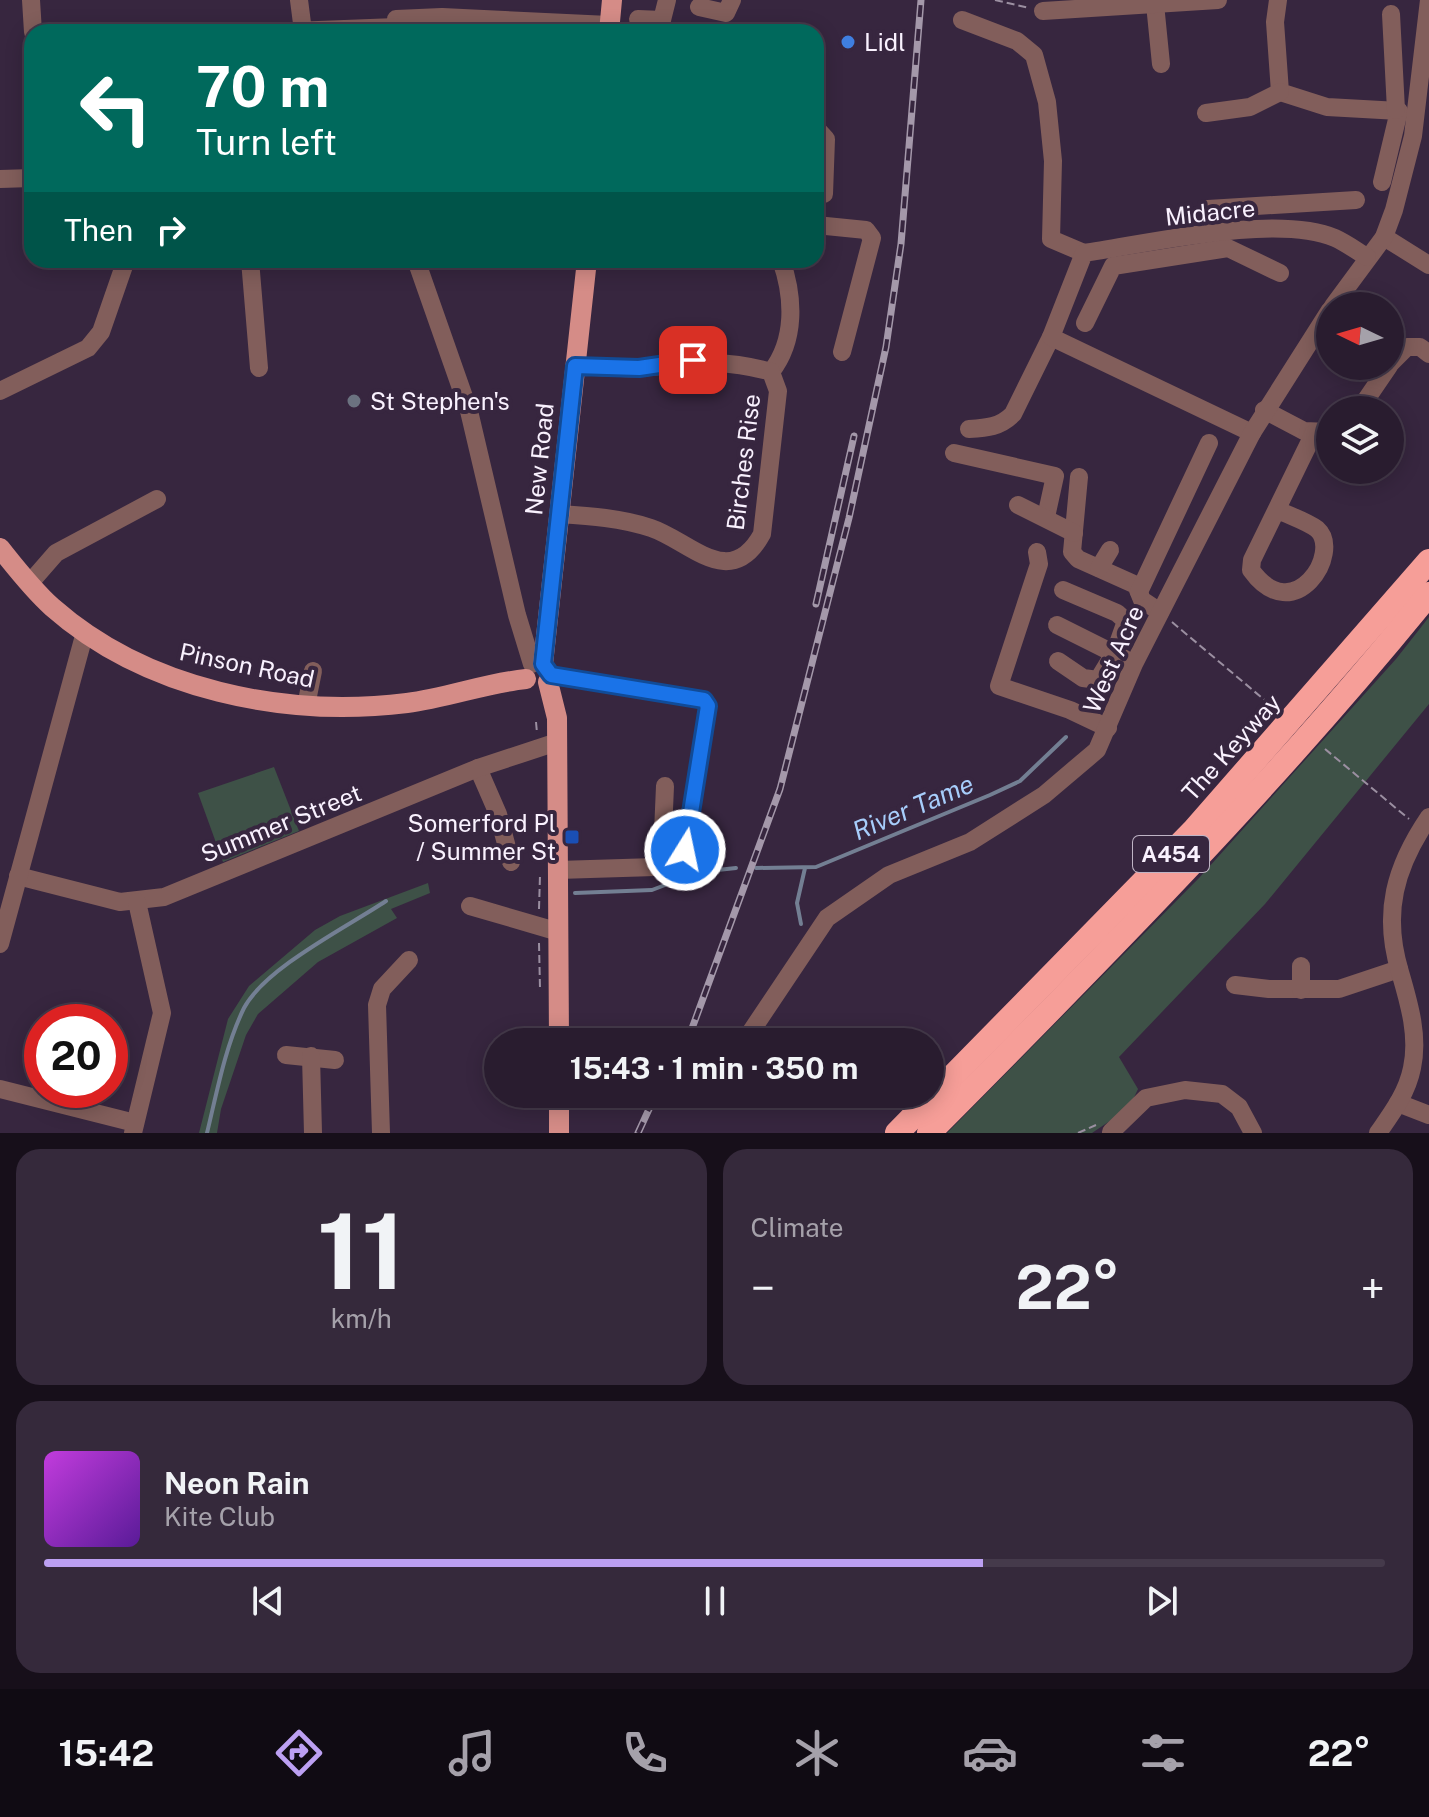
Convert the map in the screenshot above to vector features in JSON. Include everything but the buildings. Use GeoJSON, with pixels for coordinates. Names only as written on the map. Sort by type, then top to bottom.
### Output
{"type":"FeatureCollection","features":[{"type":"Feature","properties":{"kind":"highway","name":"The Keyway"},"geometry":{"type":"LineString","coordinates":[[897,1133],[1194,830],[1429,561]]}},
{"type":"Feature","properties":{"kind":"highway","name":"The Keyway"},"geometry":{"type":"LineString","coordinates":[[929,1133],[1056,1005],[1311,732],[1429,594]]}},
{"type":"Feature","properties":{"kind":"main road"},"geometry":{"type":"LineString","coordinates":[[609,24],[612,0]]}},
{"type":"Feature","properties":{"kind":"main road","name":"New Road"},"geometry":{"type":"LineString","coordinates":[[539,675],[586,268]]}},
{"type":"Feature","properties":{"kind":"main road","name":"Pinson Road"},"geometry":{"type":"LineString","coordinates":[[0,548],[29,584],[85,632],[143,666],[179,680],[306,706],[409,703],[539,675]]}},
{"type":"Feature","properties":{"kind":"main road"},"geometry":{"type":"LineString","coordinates":[[539,675],[550,721],[549,929],[558,1028]]}},
{"type":"Feature","properties":{"kind":"main road"},"geometry":{"type":"LineString","coordinates":[[559,1108],[559,1133]]}},
{"type":"Feature","properties":{"kind":"street"},"geometry":{"type":"LineString","coordinates":[[31,0],[32,24]]}},
{"type":"Feature","properties":{"kind":"street"},"geometry":{"type":"LineString","coordinates":[[299,0],[302,24]]}},
{"type":"Feature","properties":{"kind":"street"},"geometry":{"type":"LineString","coordinates":[[392,0],[396,24]]}},
{"type":"Feature","properties":{"kind":"street"},"geometry":{"type":"LineString","coordinates":[[638,19],[662,20],[667,0],[700,4],[726,13],[732,0]]}},
{"type":"Feature","properties":{"kind":"street"},"geometry":{"type":"LineString","coordinates":[[1043,11],[1218,0]]}},
{"type":"Feature","properties":{"kind":"street"},"geometry":{"type":"LineString","coordinates":[[1278,0],[1275,22],[1280,92]]}},
{"type":"Feature","properties":{"kind":"street"},"geometry":{"type":"LineString","coordinates":[[1382,182],[1404,111],[1429,0]]}},
{"type":"Feature","properties":{"kind":"street"},"geometry":{"type":"LineString","coordinates":[[1155,4],[1161,64]]}},
{"type":"Feature","properties":{"kind":"street"},"geometry":{"type":"LineString","coordinates":[[1391,14],[1404,111],[1394,210],[1384,237],[1427,260]]}},
{"type":"Feature","properties":{"kind":"street"},"geometry":{"type":"LineString","coordinates":[[406,24],[442,17],[548,24]]}},
{"type":"Feature","properties":{"kind":"street"},"geometry":{"type":"LineString","coordinates":[[962,20],[1017,41],[1034,55],[1047,102],[1053,161],[1051,239],[1084,253],[1051,337],[1013,414],[991,427],[969,429]]}},
{"type":"Feature","properties":{"kind":"street"},"geometry":{"type":"LineString","coordinates":[[1206,113],[1250,107],[1280,92],[1327,107],[1404,111]]}},
{"type":"Feature","properties":{"kind":"street"},"geometry":{"type":"LineString","coordinates":[[824,137],[824,194]]}},
{"type":"Feature","properties":{"kind":"street"},"geometry":{"type":"LineString","coordinates":[[0,179],[24,178]]}},
{"type":"Feature","properties":{"kind":"street"},"geometry":{"type":"LineString","coordinates":[[1208,209],[1356,200]]}},
{"type":"Feature","properties":{"kind":"street"},"geometry":{"type":"LineString","coordinates":[[1286,229],[1287,204]]}},
{"type":"Feature","properties":{"kind":"street"},"geometry":{"type":"LineString","coordinates":[[824,226],[866,230],[872,238],[842,352]]}},
{"type":"Feature","properties":{"kind":"street","name":"Midacre"},"geometry":{"type":"LineString","coordinates":[[1084,253],[1227,240],[1286,229],[1334,237],[1367,257]]}},
{"type":"Feature","properties":{"kind":"street","name":"West Acre"},"geometry":{"type":"LineString","coordinates":[[1342,292],[1384,237]]}},
{"type":"Feature","properties":{"kind":"street"},"geometry":{"type":"LineString","coordinates":[[1085,323],[1113,266],[1227,240],[1280,273]]}},
{"type":"Feature","properties":{"kind":"street"},"geometry":{"type":"LineString","coordinates":[[0,391],[88,348],[101,332],[123,268]]}},
{"type":"Feature","properties":{"kind":"street"},"geometry":{"type":"LineString","coordinates":[[251,268],[259,368]]}},
{"type":"Feature","properties":{"kind":"street"},"geometry":{"type":"LineString","coordinates":[[419,268],[469,411],[517,615],[539,675],[704,700],[708,706],[685,850]]}},
{"type":"Feature","properties":{"kind":"street"},"geometry":{"type":"LineString","coordinates":[[771,372],[783,356],[789,335],[790,286],[784,268]]}},
{"type":"Feature","properties":{"kind":"street","name":"West Acre"},"geometry":{"type":"LineString","coordinates":[[753,1028],[827,918],[889,875],[970,842],[1044,795],[1097,750],[1134,664],[1264,410],[1316,331]]}},
{"type":"Feature","properties":{"kind":"street"},"geometry":{"type":"LineString","coordinates":[[1051,337],[1252,433]]}},
{"type":"Feature","properties":{"kind":"street"},"geometry":{"type":"LineString","coordinates":[[1404,350],[1420,347],[1429,354]]}},
{"type":"Feature","properties":{"kind":"street","name":"Birches Rise"},"geometry":{"type":"LineString","coordinates":[[559,514],[612,518],[653,528],[706,558],[724,562],[748,553],[762,534],[778,391],[771,372],[693,360],[639,368],[575,366]]}},
{"type":"Feature","properties":{"kind":"street"},"geometry":{"type":"LineString","coordinates":[[1264,410],[1316,430]]}},
{"type":"Feature","properties":{"kind":"street"},"geometry":{"type":"LineString","coordinates":[[1139,592],[1209,443]]}},
{"type":"Feature","properties":{"kind":"street"},"geometry":{"type":"LineString","coordinates":[[1278,510],[1318,530],[1326,548],[1322,560],[1301,590],[1289,594],[1278,593],[1251,570],[1252,560],[1278,510],[1316,443]]}},
{"type":"Feature","properties":{"kind":"street"},"geometry":{"type":"LineString","coordinates":[[954,453],[1055,476],[1046,517]]}},
{"type":"Feature","properties":{"kind":"street"},"geometry":{"type":"LineString","coordinates":[[1079,477],[1072,552],[1136,585],[1142,600],[1160,612]]}},
{"type":"Feature","properties":{"kind":"street"},"geometry":{"type":"LineString","coordinates":[[29,584],[56,553],[157,499]]}},
{"type":"Feature","properties":{"kind":"street"},"geometry":{"type":"LineString","coordinates":[[1018,505],[1074,533]]}},
{"type":"Feature","properties":{"kind":"street"},"geometry":{"type":"LineString","coordinates":[[1099,568],[1110,550]]}},
{"type":"Feature","properties":{"kind":"street"},"geometry":{"type":"LineString","coordinates":[[1037,552],[1039,564],[999,686],[1070,710],[1108,728]]}},
{"type":"Feature","properties":{"kind":"street"},"geometry":{"type":"LineString","coordinates":[[1058,661],[1083,678],[1098,680],[1115,652],[1126,621],[1117,613],[1063,590]]}},
{"type":"Feature","properties":{"kind":"street"},"geometry":{"type":"LineString","coordinates":[[1057,625],[1134,664]]}},
{"type":"Feature","properties":{"kind":"street"},"geometry":{"type":"LineString","coordinates":[[0,944],[85,632]]}},
{"type":"Feature","properties":{"kind":"street"},"geometry":{"type":"LineString","coordinates":[[306,706],[313,671]]}},
{"type":"Feature","properties":{"kind":"street","name":"Summer Street"},"geometry":{"type":"LineString","coordinates":[[18,876],[120,902],[164,897],[478,768],[537,749],[550,730]]}},
{"type":"Feature","properties":{"kind":"street"},"geometry":{"type":"LineString","coordinates":[[478,768],[498,814],[511,862]]}},
{"type":"Feature","properties":{"kind":"street"},"geometry":{"type":"LineString","coordinates":[[549,868],[655,867],[662,856],[665,786]]}},
{"type":"Feature","properties":{"kind":"street"},"geometry":{"type":"LineString","coordinates":[[1378,1133],[1398,1103],[1410,1075],[1415,1044],[1391,931],[1393,892],[1402,861],[1421,820]]}},
{"type":"Feature","properties":{"kind":"street"},"geometry":{"type":"LineString","coordinates":[[0,1089],[134,1128],[162,1013],[137,902]]}},
{"type":"Feature","properties":{"kind":"street"},"geometry":{"type":"LineString","coordinates":[[470,906],[549,929]]}},
{"type":"Feature","properties":{"kind":"street"},"geometry":{"type":"LineString","coordinates":[[381,1133],[377,1005],[382,989],[409,960]]}},
{"type":"Feature","properties":{"kind":"street"},"geometry":{"type":"LineString","coordinates":[[1301,966],[1301,990]]}},
{"type":"Feature","properties":{"kind":"street"},"geometry":{"type":"LineString","coordinates":[[1235,985],[1269,989],[1339,989],[1399,969]]}},
{"type":"Feature","properties":{"kind":"street"},"geometry":{"type":"LineString","coordinates":[[286,1055],[335,1060]]}},
{"type":"Feature","properties":{"kind":"street"},"geometry":{"type":"LineString","coordinates":[[311,1056],[313,1133]]}},
{"type":"Feature","properties":{"kind":"street"},"geometry":{"type":"LineString","coordinates":[[1111,1132],[1128,1119],[1146,1098],[1185,1090],[1222,1094],[1239,1107],[1253,1133]]}},
{"type":"Feature","properties":{"kind":"street"},"geometry":{"type":"LineString","coordinates":[[1398,1103],[1429,1115]]}},
{"type":"Feature","properties":{"kind":"path"},"geometry":{"type":"LineString","coordinates":[[995,0],[1043,11]]}},
{"type":"Feature","properties":{"kind":"path"},"geometry":{"type":"LineString","coordinates":[[1160,612],[1281,714]]}},
{"type":"Feature","properties":{"kind":"path"},"geometry":{"type":"LineString","coordinates":[[537,749],[550,730]]}},
{"type":"Feature","properties":{"kind":"path"},"geometry":{"type":"LineString","coordinates":[[1319,745],[1421,820]]}},
{"type":"Feature","properties":{"kind":"path"},"geometry":{"type":"LineString","coordinates":[[541,996],[549,929],[549,868]]}},
{"type":"Feature","properties":{"kind":"green space"},"geometry":{"type":"Polygon","coordinates":[[[1429,617],[1429,704],[1265,904],[1119,1057],[1138,1089],[1129,1108],[1092,1133],[947,1133],[1199,878],[1396,659],[1429,617]]]}},
{"type":"Feature","properties":{"kind":"green space"},"geometry":{"type":"Polygon","coordinates":[[[274,767],[299,831],[223,862],[198,793],[274,767]]]}},
{"type":"Feature","properties":{"kind":"green space"},"geometry":{"type":"Polygon","coordinates":[[[428,883],[430,893],[391,909],[397,918],[318,962],[258,1014],[246,1035],[221,1109],[217,1133],[199,1133],[228,1019],[249,986],[315,930],[340,916],[428,883]]]}},
{"type":"Feature","properties":{"kind":"waterway","name":"River Tame"},"geometry":{"type":"LineString","coordinates":[[756,868],[816,867],[990,795],[1020,781],[1066,737]]}},
{"type":"Feature","properties":{"kind":"waterway","name":"River Tame"},"geometry":{"type":"LineString","coordinates":[[575,893],[652,890],[699,872],[736,868]]}},
{"type":"Feature","properties":{"kind":"waterway"},"geometry":{"type":"LineString","coordinates":[[801,924],[797,903],[805,868]]}},
{"type":"Feature","properties":{"kind":"waterway","name":"River Tame"},"geometry":{"type":"LineString","coordinates":[[207,1133],[232,1038],[244,1008],[255,993],[288,963],[386,901]]}},
{"type":"Feature","properties":{"kind":"railway"},"geometry":{"type":"LineString","coordinates":[[692,1028],[780,789],[849,518],[886,347],[901,244],[921,0]]}},
{"type":"Feature","properties":{"kind":"railway"},"geometry":{"type":"LineString","coordinates":[[816,604],[854,436]]}},
{"type":"Feature","properties":{"kind":"railway"},"geometry":{"type":"LineString","coordinates":[[638,1133],[650,1108]]}},
{"type":"Feature","properties":{"kind":"place","name":"Lidl"},"geometry":{"type":"Point","coordinates":[848,42]}},
{"type":"Feature","properties":{"kind":"place","name":"St Stephen's"},"geometry":{"type":"Point","coordinates":[354,401]}},
{"type":"Feature","properties":{"kind":"place","name":"Somerford Pl / Summer St"},"geometry":{"type":"Point","coordinates":[572,837]}},
{"type":"Feature","properties":{"kind":"route"},"geometry":{"type":"LineString","coordinates":[[685,850],[707,727],[708,706],[704,700],[689,695],[551,675],[543,664],[575,366],[639,368],[693,360]]}}]}
